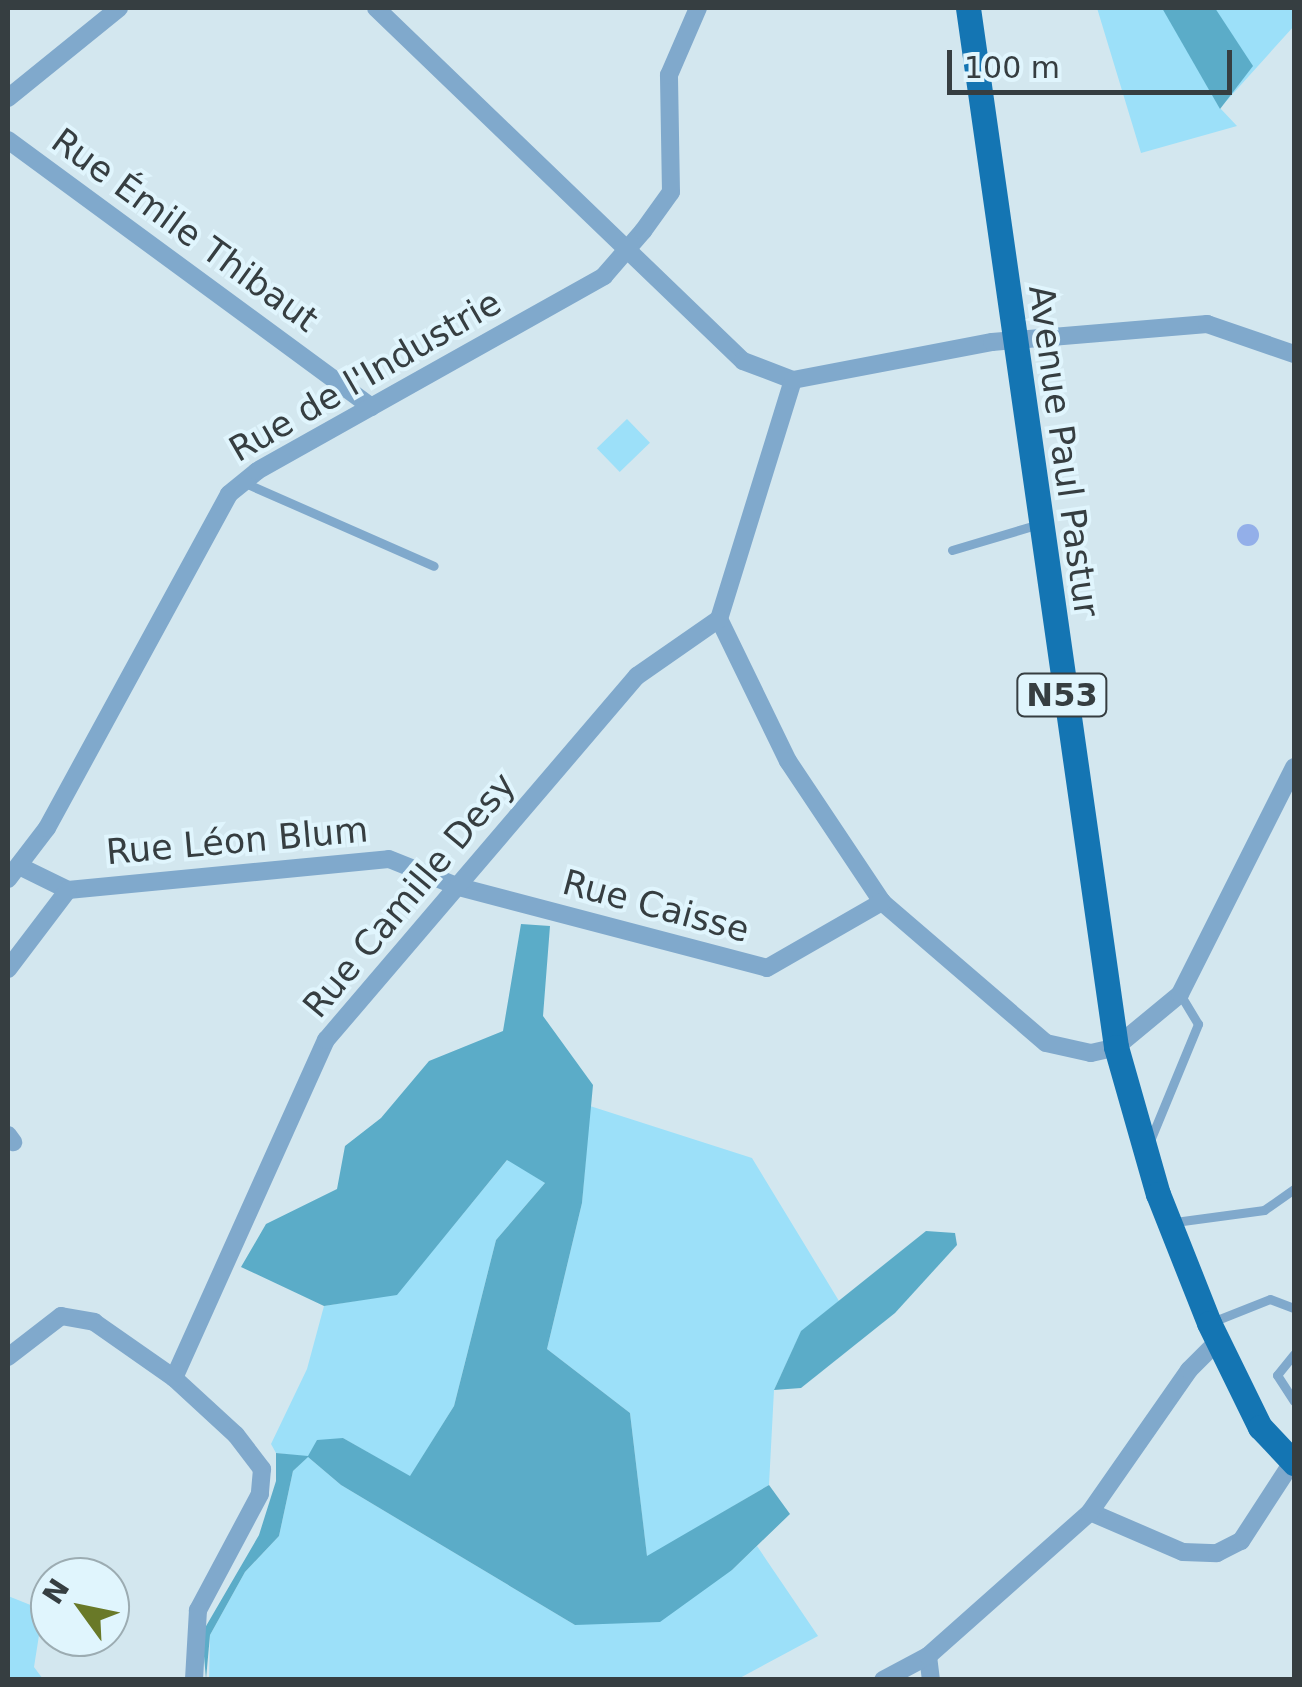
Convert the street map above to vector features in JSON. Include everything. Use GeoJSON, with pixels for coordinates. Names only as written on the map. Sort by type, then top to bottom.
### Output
{"type":"FeatureCollection","features":[{"type":"Feature","properties":{"kind":"main road","name":"Avenue Paul Pastur"},"geometry":{"type":"LineString","coordinates":[[968,8],[1116,1046],[1170,1224],[1214,1332],[1260,1427],[1294,1462]]}},
{"type":"Feature","properties":{"kind":"street"},"geometry":{"type":"LineString","coordinates":[[8,98],[119,8]]}},
{"type":"Feature","properties":{"kind":"street"},"geometry":{"type":"LineString","coordinates":[[376,8],[624,252],[743,360],[793,380],[1014,342],[1207,324],[1294,354]]}},
{"type":"Feature","properties":{"kind":"street","name":"Rue de l'Industrie"},"geometry":{"type":"LineString","coordinates":[[14,873],[207,524],[242,482],[604,276],[672,192],[669,74],[698,8]]}},
{"type":"Feature","properties":{"kind":"street","name":"Rue Émile Thibaut"},"geometry":{"type":"LineString","coordinates":[[8,140],[372,407]]}},
{"type":"Feature","properties":{"kind":"street"},"geometry":{"type":"LineString","coordinates":[[793,380],[719,620],[788,761],[882,902],[1046,1042],[1091,1053],[1116,1046],[1180,994],[1294,767]]}},
{"type":"Feature","properties":{"kind":"street","name":"Rue Camille Desy"},"geometry":{"type":"LineString","coordinates":[[174,1378],[326,1040],[637,676],[719,620]]}},
{"type":"Feature","properties":{"kind":"street","name":"Rue Léon Blum"},"geometry":{"type":"LineString","coordinates":[[14,873],[68,890],[389,860],[459,887]]}},
{"type":"Feature","properties":{"kind":"street","name":"Rue Caisse"},"geometry":{"type":"LineString","coordinates":[[459,887],[767,968],[882,902]]}},
{"type":"Feature","properties":{"kind":"street"},"geometry":{"type":"LineString","coordinates":[[8,969],[68,890]]}},
{"type":"Feature","properties":{"kind":"street"},"geometry":{"type":"LineString","coordinates":[[8,1357],[61,1316],[75,1314],[174,1378],[236,1435],[262,1469],[260,1494],[198,1610],[194,1680]]}},
{"type":"Feature","properties":{"kind":"street"},"geometry":{"type":"LineString","coordinates":[[883,1680],[928,1656],[1090,1512],[1214,1332]]}},
{"type":"Feature","properties":{"kind":"street"},"geometry":{"type":"LineString","coordinates":[[1090,1512],[1183,1552],[1217,1552],[1241,1541],[1294,1462]]}},
{"type":"Feature","properties":{"kind":"street"},"geometry":{"type":"LineString","coordinates":[[928,1656],[931,1680]]}},
{"type":"Feature","properties":{"kind":"lane"},"geometry":{"type":"LineString","coordinates":[[242,482],[434,566]]}},
{"type":"Feature","properties":{"kind":"lane"},"geometry":{"type":"LineString","coordinates":[[952,550],[1039,524]]}},
{"type":"Feature","properties":{"kind":"lane"},"geometry":{"type":"LineString","coordinates":[[1146,1150],[1198,1024],[1180,994]]}},
{"type":"Feature","properties":{"kind":"lane"},"geometry":{"type":"LineString","coordinates":[[1170,1224],[1264,1210],[1294,1190]]}},
{"type":"Feature","properties":{"kind":"lane"},"geometry":{"type":"LineString","coordinates":[[1214,1332],[1270,1300],[1294,1308]]}},
{"type":"Feature","properties":{"kind":"lane"},"geometry":{"type":"LineString","coordinates":[[1294,1354],[1277,1375],[1294,1401]]}},
{"type":"Feature","properties":{"kind":"shaded area"},"geometry":{"type":"Polygon","coordinates":[[[1097,8],[1294,8],[1294,26],[1220,108],[1237,126],[1141,153],[1097,8]]]}},
{"type":"Feature","properties":{"kind":"shaded area"},"geometry":{"type":"Polygon","coordinates":[[[1162,8],[1215,8],[1253,66],[1220,109],[1162,8]]]}},
{"type":"Feature","properties":{"kind":"shaded area"},"geometry":{"type":"Polygon","coordinates":[[[627,419],[650,443],[620,472],[597,448],[627,419]]]}},
{"type":"Feature","properties":{"kind":"shaded area"},"geometry":{"type":"Polygon","coordinates":[[[1248,524],[1256,527],[1256,543],[1248,546],[1240,543],[1237,535],[1240,527],[1248,524]]]}},
{"type":"Feature","properties":{"kind":"shaded area"},"geometry":{"type":"Polygon","coordinates":[[[521,924],[550,926],[543,1016],[593,1085],[582,1203],[547,1349],[630,1413],[647,1556],[769,1485],[790,1514],[732,1570],[660,1622],[575,1625],[341,1485],[308,1457],[293,1471],[279,1536],[245,1572],[210,1635],[206,1679],[202,1633],[259,1535],[276,1481],[276,1453],[308,1456],[317,1440],[343,1438],[410,1476],[454,1406],[496,1240],[545,1183],[507,1160],[397,1295],[324,1306],[241,1267],[266,1224],[337,1189],[345,1146],[381,1118],[429,1061],[503,1031],[521,924]]]}},
{"type":"Feature","properties":{"kind":"shaded area"},"geometry":{"type":"Polygon","coordinates":[[[590,1106],[752,1158],[839,1301],[801,1332],[774,1390],[769,1485],[647,1557],[630,1413],[547,1349],[582,1203],[590,1106]]]}},
{"type":"Feature","properties":{"kind":"shaded area"},"geometry":{"type":"Polygon","coordinates":[[[508,1159],[545,1183],[496,1240],[454,1406],[410,1477],[343,1438],[308,1457],[341,1485],[575,1625],[732,1570],[757,1546],[818,1636],[738,1679],[209,1680],[210,1635],[245,1572],[279,1536],[293,1471],[307,1457],[276,1453],[271,1444],[307,1369],[324,1306],[397,1294],[508,1159]]]}},
{"type":"Feature","properties":{"kind":"shaded area"},"geometry":{"type":"Polygon","coordinates":[[[926,1231],[955,1233],[957,1245],[895,1313],[801,1388],[774,1390],[801,1331],[926,1231]]]}},
{"type":"Feature","properties":{"kind":"shaded area"},"geometry":{"type":"Polygon","coordinates":[[[8,1596],[30,1605],[30,1657],[36,1657],[34,1667],[43,1679],[8,1679],[8,1596]]]}}]}
